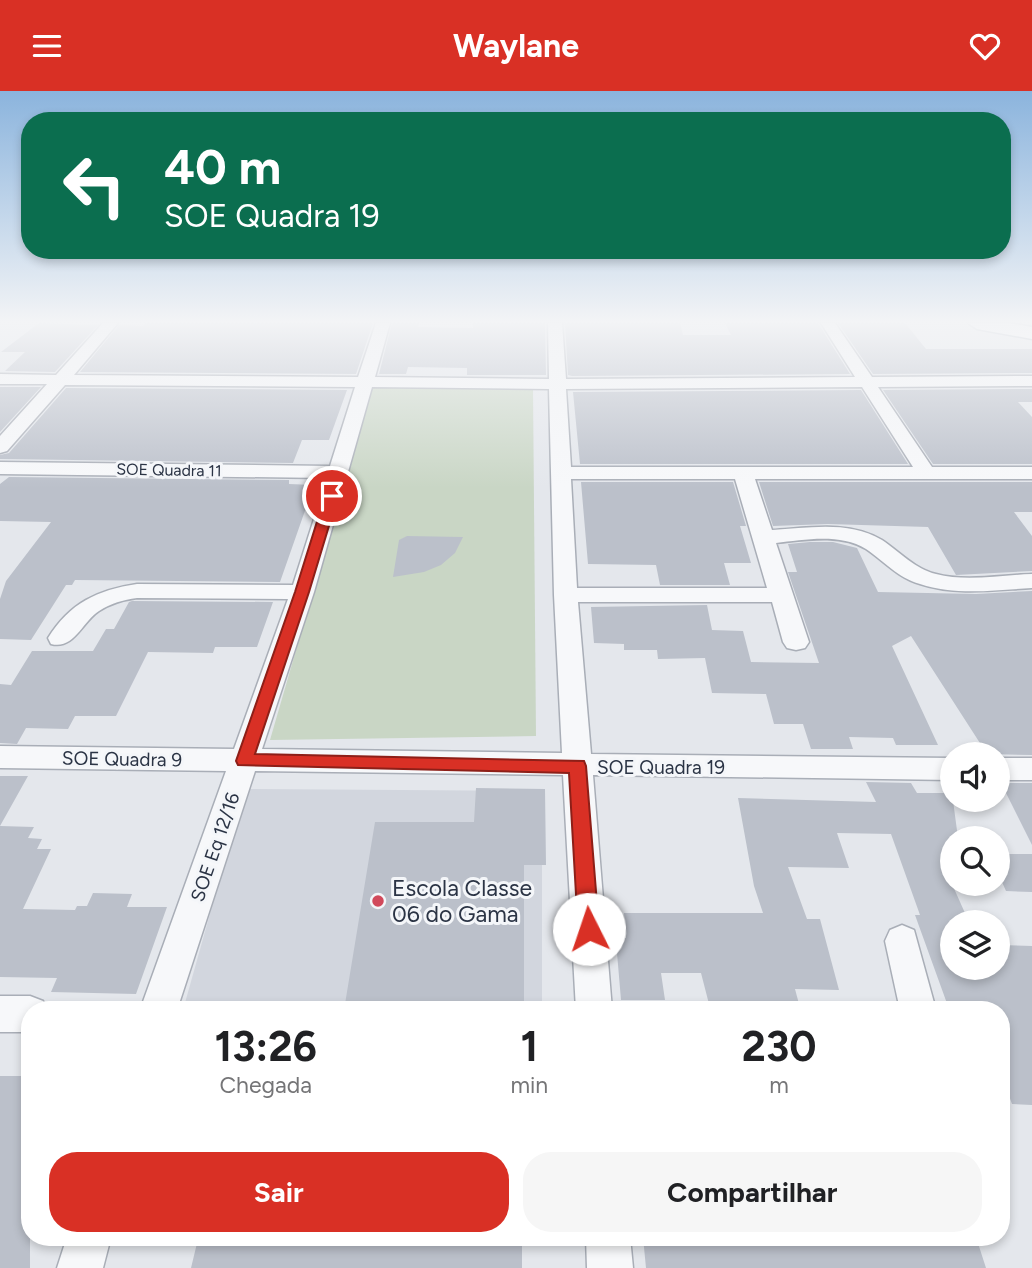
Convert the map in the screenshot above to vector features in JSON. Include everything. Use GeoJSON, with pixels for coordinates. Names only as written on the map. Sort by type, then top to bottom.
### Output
{"type":"FeatureCollection","features":[{"type":"Feature","properties":{"kind":"street","name":"SOE Eq 12/16"},"geometry":{"type":"LineString","coordinates":[[161,1001],[302,592],[366,378]]}},
{"type":"Feature","properties":{"kind":"street"},"geometry":{"type":"LineString","coordinates":[[557,378],[566,595],[593,1001]]}},
{"type":"Feature","properties":{"kind":"street"},"geometry":{"type":"LineString","coordinates":[[862,378],[927,474]]}},
{"type":"Feature","properties":{"kind":"street"},"geometry":{"type":"LineString","coordinates":[[0,379],[557,384],[1032,381]]}},
{"type":"Feature","properties":{"kind":"street"},"geometry":{"type":"LineString","coordinates":[[0,447],[62,379]]}},
{"type":"Feature","properties":{"kind":"street","name":"SOE Quadra 11"},"geometry":{"type":"LineString","coordinates":[[0,468],[339,471]]}},
{"type":"Feature","properties":{"kind":"street"},"geometry":{"type":"LineString","coordinates":[[743,472],[796,642]]}},
{"type":"Feature","properties":{"kind":"street"},"geometry":{"type":"LineString","coordinates":[[560,473],[1032,473]]}},
{"type":"Feature","properties":{"kind":"street"},"geometry":{"type":"LineString","coordinates":[[763,537],[852,536],[874,544],[905,570],[929,580],[1032,582]]}},
{"type":"Feature","properties":{"kind":"street"},"geometry":{"type":"LineString","coordinates":[[60,638],[80,611],[116,594],[137,591],[302,592]]}},
{"type":"Feature","properties":{"kind":"street"},"geometry":{"type":"LineString","coordinates":[[566,595],[782,595]]}},
{"type":"Feature","properties":{"kind":"street","name":"SOE Quadra 9"},"geometry":{"type":"LineString","coordinates":[[0,757],[244,761]]}},
{"type":"Feature","properties":{"kind":"street","name":"SOE Quadra 19"},"geometry":{"type":"LineString","coordinates":[[244,761],[940,769]]}},
{"type":"Feature","properties":{"kind":"street"},"geometry":{"type":"LineString","coordinates":[[1010,769],[1032,769]]}},
{"type":"Feature","properties":{"kind":"street"},"geometry":{"type":"LineString","coordinates":[[902,941],[916,1001]]}},
{"type":"Feature","properties":{"kind":"street"},"geometry":{"type":"LineString","coordinates":[[0,1014],[21,1014]]}},
{"type":"Feature","properties":{"kind":"street"},"geometry":{"type":"LineString","coordinates":[[80,1268],[86,1246]]}},
{"type":"Feature","properties":{"kind":"street"},"geometry":{"type":"LineString","coordinates":[[609,1246],[610,1268]]}},
{"type":"Feature","properties":{"kind":"shaded area","name":"Escola Classe 06 do Gama"},"geometry":{"type":"Polygon","coordinates":[[[245,789],[542,791],[542,1001],[186,1001],[245,789]]]}},
{"type":"Feature","properties":{"kind":"green space"},"geometry":{"type":"Polygon","coordinates":[[[372,388],[533,388],[536,736],[270,740],[372,388]]]}},
{"type":"Feature","properties":{"kind":"building"},"geometry":{"type":"Polygon","coordinates":[[[0,387],[41,387],[0,432],[0,387]]]}},
{"type":"Feature","properties":{"kind":"building"},"geometry":{"type":"Polygon","coordinates":[[[66,388],[347,390],[329,440],[302,440],[293,463],[0,459],[0,455],[9,453],[66,388]]]}},
{"type":"Feature","properties":{"kind":"building"},"geometry":{"type":"Polygon","coordinates":[[[1032,389],[1032,402],[1018,402],[1032,417],[1032,464],[933,464],[883,390],[1032,389]]]}},
{"type":"Feature","properties":{"kind":"building"},"geometry":{"type":"Polygon","coordinates":[[[861,390],[908,464],[580,464],[573,392],[861,390]]]}},
{"type":"Feature","properties":{"kind":"building"},"geometry":{"type":"Polygon","coordinates":[[[9,477],[289,480],[289,484],[314,485],[280,582],[75,580],[72,585],[66,585],[31,640],[0,639],[0,599],[6,581],[51,522],[0,521],[0,484],[9,477]]]}},
{"type":"Feature","properties":{"kind":"building"},"geometry":{"type":"Polygon","coordinates":[[[581,482],[733,482],[746,526],[740,526],[751,563],[724,563],[730,585],[660,585],[656,565],[588,564],[581,482]]]}},
{"type":"Feature","properties":{"kind":"building"},"geometry":{"type":"Polygon","coordinates":[[[759,482],[1032,482],[1032,512],[1014,512],[1032,536],[1032,571],[956,575],[928,527],[828,524],[773,526],[759,482]]]}},
{"type":"Feature","properties":{"kind":"building"},"geometry":{"type":"Polygon","coordinates":[[[407,536],[463,537],[455,553],[441,565],[424,572],[393,577],[399,540],[407,536]]]}},
{"type":"Feature","properties":{"kind":"building"},"geometry":{"type":"Polygon","coordinates":[[[833,542],[857,548],[878,592],[976,594],[1032,591],[1032,755],[1010,755],[1010,742],[979,742],[911,636],[892,646],[938,745],[896,745],[893,738],[849,737],[853,749],[811,749],[803,724],[774,724],[766,694],[712,693],[705,658],[658,659],[657,650],[624,650],[624,644],[594,643],[591,607],[707,605],[712,630],[743,631],[751,662],[819,663],[788,572],[797,572],[788,544],[833,542]]]}},
{"type":"Feature","properties":{"kind":"building"},"geometry":{"type":"Polygon","coordinates":[[[132,601],[273,602],[257,647],[215,647],[213,653],[148,652],[116,716],[75,716],[68,729],[26,728],[17,744],[0,743],[0,684],[11,685],[32,651],[93,651],[106,629],[114,629],[132,601]]]}},
{"type":"Feature","properties":{"kind":"building"},"geometry":{"type":"Polygon","coordinates":[[[0,776],[28,776],[0,826],[0,776]]]}},
{"type":"Feature","properties":{"kind":"building"},"geometry":{"type":"Polygon","coordinates":[[[866,782],[911,783],[917,793],[940,793],[940,812],[955,812],[956,826],[940,826],[940,896],[957,896],[964,910],[940,910],[940,980],[1010,980],[1010,945],[1032,946],[1032,1105],[1012,1104],[1010,1099],[1010,1001],[946,1001],[915,915],[920,915],[891,834],[837,833],[849,868],[788,867],[807,919],[820,919],[839,990],[795,989],[798,1001],[708,1001],[701,973],[661,973],[665,1000],[621,1000],[617,953],[619,938],[626,938],[624,913],[763,913],[754,886],[738,798],[876,802],[866,782]]]}},
{"type":"Feature","properties":{"kind":"building"},"geometry":{"type":"Polygon","coordinates":[[[1010,783],[1032,783],[1032,845],[1010,801],[1010,783]]]}},
{"type":"Feature","properties":{"kind":"building"},"geometry":{"type":"Polygon","coordinates":[[[476,788],[545,789],[546,865],[524,865],[524,1001],[345,1001],[375,822],[474,822],[476,788]]]}},
{"type":"Feature","properties":{"kind":"building"},"geometry":{"type":"Polygon","coordinates":[[[0,826],[34,827],[28,838],[42,839],[37,849],[51,849],[23,909],[75,910],[77,906],[87,906],[93,893],[132,894],[127,907],[167,907],[136,994],[51,992],[57,978],[0,977],[0,826]]]}},
{"type":"Feature","properties":{"kind":"building"},"geometry":{"type":"Polygon","coordinates":[[[1010,854],[1032,854],[1032,892],[1010,891],[1010,854]]]}},
{"type":"Feature","properties":{"kind":"building"},"geometry":{"type":"Polygon","coordinates":[[[0,1076],[21,1076],[21,1246],[30,1246],[30,1268],[0,1268],[0,1076]]]}},
{"type":"Feature","properties":{"kind":"building"},"geometry":{"type":"Polygon","coordinates":[[[196,1246],[522,1246],[522,1268],[191,1268],[196,1246]]]}},
{"type":"Feature","properties":{"kind":"building"},"geometry":{"type":"Polygon","coordinates":[[[644,1246],[979,1246],[986,1268],[646,1268],[644,1246]]]}},
{"type":"Feature","properties":{"kind":"place","name":"Escola Classe 06 do Gama"},"geometry":{"type":"Point","coordinates":[378,901]}},
{"type":"Feature","properties":{"kind":"route"},"geometry":{"type":"LineString","coordinates":[[332,496],[244,761],[578,766],[589,929]]}}]}
